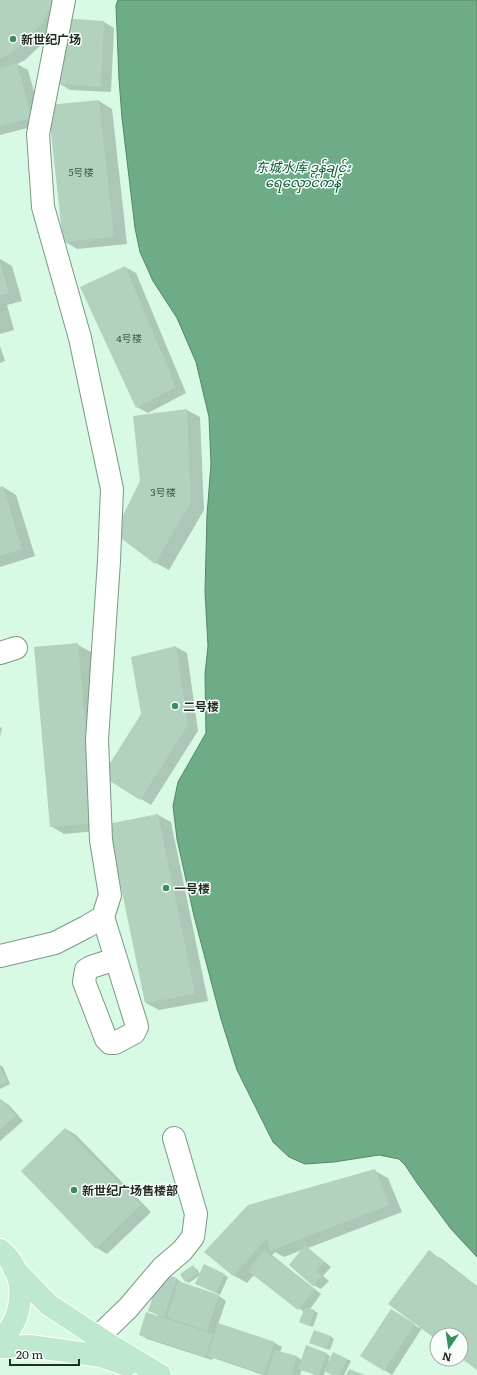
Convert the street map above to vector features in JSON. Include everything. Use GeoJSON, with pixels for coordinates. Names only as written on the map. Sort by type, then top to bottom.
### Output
{"type":"FeatureCollection","features":[{"type":"Feature","properties":{"kind":"main road"},"geometry":{"type":"LineString","coordinates":[[0,1250],[10,1259],[18,1278],[21,1298],[16,1318],[6,1335],[0,1339]]}},
{"type":"Feature","properties":{"kind":"main road"},"geometry":{"type":"LineString","coordinates":[[14,1269],[49,1305],[158,1375]]}},
{"type":"Feature","properties":{"kind":"main road"},"geometry":{"type":"LineString","coordinates":[[0,1347],[30,1346],[101,1356],[158,1375]]}},
{"type":"Feature","properties":{"kind":"street"},"geometry":{"type":"LineString","coordinates":[[64,0],[38,134],[43,207],[80,338],[112,489],[109,561],[97,740],[101,840],[110,895],[103,917],[116,959]]}},
{"type":"Feature","properties":{"kind":"street"},"geometry":{"type":"LineString","coordinates":[[0,956],[55,942],[86,928],[103,917]]}},
{"type":"Feature","properties":{"kind":"street"},"geometry":{"type":"LineString","coordinates":[[98,1337],[128,1308],[162,1268],[182,1251],[193,1237],[196,1214],[174,1138]]}},
{"type":"Feature","properties":{"kind":"water","name":"东城水库 ဒွန်ချင်း ရေလှောင်ကန်"},"geometry":{"type":"Polygon","coordinates":[[[118,0],[477,0],[477,1257],[451,1229],[405,1165],[399,1159],[379,1155],[334,1162],[305,1164],[289,1157],[273,1142],[237,1070],[221,1019],[194,916],[177,839],[173,806],[178,782],[206,733],[205,674],[208,646],[205,592],[207,515],[211,464],[209,417],[196,362],[177,318],[153,281],[140,252],[135,228],[122,118],[116,5],[118,0]]]}},
{"type":"Feature","properties":{"kind":"building","name":"新世纪广场"},"geometry":{"type":"Polygon","coordinates":[[[0,0],[54,0],[42,24],[12,53],[0,59],[0,0]]]}},
{"type":"Feature","properties":{"kind":"building"},"geometry":{"type":"Polygon","coordinates":[[[62,18],[104,21],[101,87],[59,84],[62,18]]]}},
{"type":"Feature","properties":{"kind":"building"},"geometry":{"type":"Polygon","coordinates":[[[17,63],[32,118],[0,126],[0,68],[17,63]]]}},
{"type":"Feature","properties":{"kind":"building"},"geometry":{"type":"Polygon","coordinates":[[[99,100],[114,237],[63,242],[48,105],[99,100]]]}},
{"type":"Feature","properties":{"kind":"building"},"geometry":{"type":"Polygon","coordinates":[[[0,262],[9,293],[0,296],[0,262]]]}},
{"type":"Feature","properties":{"kind":"building"},"geometry":{"type":"Polygon","coordinates":[[[125,266],[176,387],[136,408],[80,287],[125,266]]]}},
{"type":"Feature","properties":{"kind":"building"},"geometry":{"type":"Polygon","coordinates":[[[187,409],[191,502],[155,564],[114,533],[140,481],[133,416],[187,409]]]}},
{"type":"Feature","properties":{"kind":"building"},"geometry":{"type":"Polygon","coordinates":[[[3,486],[22,549],[0,556],[0,487],[3,486]]]}},
{"type":"Feature","properties":{"kind":"building"},"geometry":{"type":"Polygon","coordinates":[[[78,643],[94,823],[50,827],[34,647],[78,643]]]}},
{"type":"Feature","properties":{"kind":"building"},"geometry":{"type":"Polygon","coordinates":[[[176,646],[188,725],[140,800],[102,776],[141,714],[131,657],[176,646]]]}},
{"type":"Feature","properties":{"kind":"building"},"geometry":{"type":"Polygon","coordinates":[[[158,814],[195,994],[145,1003],[108,824],[158,814]]]}},
{"type":"Feature","properties":{"kind":"building"},"geometry":{"type":"Polygon","coordinates":[[[0,1065],[7,1082],[0,1085],[0,1065]]]}},
{"type":"Feature","properties":{"kind":"building"},"geometry":{"type":"Polygon","coordinates":[[[1,1099],[16,1116],[0,1130],[0,1100],[1,1099]]]}},
{"type":"Feature","properties":{"kind":"building"},"geometry":{"type":"Polygon","coordinates":[[[65,1128],[141,1205],[96,1249],[21,1171],[65,1128]]]}},
{"type":"Feature","properties":{"kind":"building"},"geometry":{"type":"Polygon","coordinates":[[[375,1169],[389,1205],[270,1251],[267,1238],[233,1276],[204,1252],[248,1205],[375,1169]]]}},
{"type":"Feature","properties":{"kind":"building"},"geometry":{"type":"Polygon","coordinates":[[[305,1245],[324,1262],[316,1271],[322,1276],[313,1286],[289,1265],[305,1245]]]}},
{"type":"Feature","properties":{"kind":"building"},"geometry":{"type":"Polygon","coordinates":[[[264,1250],[315,1289],[298,1310],[248,1271],[264,1250]]]}},
{"type":"Feature","properties":{"kind":"building"},"geometry":{"type":"Polygon","coordinates":[[[429,1250],[477,1287],[477,1370],[469,1364],[469,1327],[429,1327],[429,1334],[388,1304],[429,1250]]]}},
{"type":"Feature","properties":{"kind":"building"},"geometry":{"type":"Polygon","coordinates":[[[204,1264],[225,1274],[216,1293],[195,1284],[204,1264]]]}},
{"type":"Feature","properties":{"kind":"building"},"geometry":{"type":"Polygon","coordinates":[[[193,1265],[198,1273],[185,1282],[180,1274],[193,1265]]]}},
{"type":"Feature","properties":{"kind":"building"},"geometry":{"type":"Polygon","coordinates":[[[161,1273],[177,1278],[164,1317],[148,1311],[161,1273]]]}},
{"type":"Feature","properties":{"kind":"building"},"geometry":{"type":"Polygon","coordinates":[[[178,1281],[219,1295],[207,1331],[167,1317],[178,1281]]]}},
{"type":"Feature","properties":{"kind":"building"},"geometry":{"type":"Polygon","coordinates":[[[305,1307],[315,1310],[309,1326],[299,1322],[305,1307]]]}},
{"type":"Feature","properties":{"kind":"building"},"geometry":{"type":"Polygon","coordinates":[[[391,1309],[415,1324],[384,1371],[360,1356],[391,1309]]]}},
{"type":"Feature","properties":{"kind":"building"},"geometry":{"type":"Polygon","coordinates":[[[146,1312],[213,1334],[205,1357],[139,1335],[146,1312]]]}},
{"type":"Feature","properties":{"kind":"building"},"geometry":{"type":"Polygon","coordinates":[[[218,1323],[275,1342],[264,1374],[207,1356],[218,1323]]]}},
{"type":"Feature","properties":{"kind":"building"},"geometry":{"type":"Polygon","coordinates":[[[314,1330],[331,1336],[326,1349],[309,1343],[314,1330]]]}},
{"type":"Feature","properties":{"kind":"building"},"geometry":{"type":"Polygon","coordinates":[[[306,1345],[327,1353],[319,1375],[298,1369],[306,1345]]]}},
{"type":"Feature","properties":{"kind":"building"},"geometry":{"type":"Polygon","coordinates":[[[275,1350],[297,1356],[292,1375],[267,1375],[275,1350]]]}},
{"type":"Feature","properties":{"kind":"building"},"geometry":{"type":"Polygon","coordinates":[[[333,1352],[347,1359],[340,1375],[332,1375],[324,1371],[333,1352]]]}},
{"type":"Feature","properties":{"kind":"building"},"geometry":{"type":"Polygon","coordinates":[[[349,1369],[365,1375],[346,1375],[349,1369]]]}},
{"type":"Feature","properties":{"kind":"place","name":"新世纪广场"},"geometry":{"type":"Point","coordinates":[13,39]}},
{"type":"Feature","properties":{"kind":"place","name":"二号楼"},"geometry":{"type":"Point","coordinates":[175,706]}},
{"type":"Feature","properties":{"kind":"place","name":"一号楼"},"geometry":{"type":"Point","coordinates":[166,888]}},
{"type":"Feature","properties":{"kind":"place","name":"新世纪广场售楼部"},"geometry":{"type":"Point","coordinates":[74,1190]}}]}
